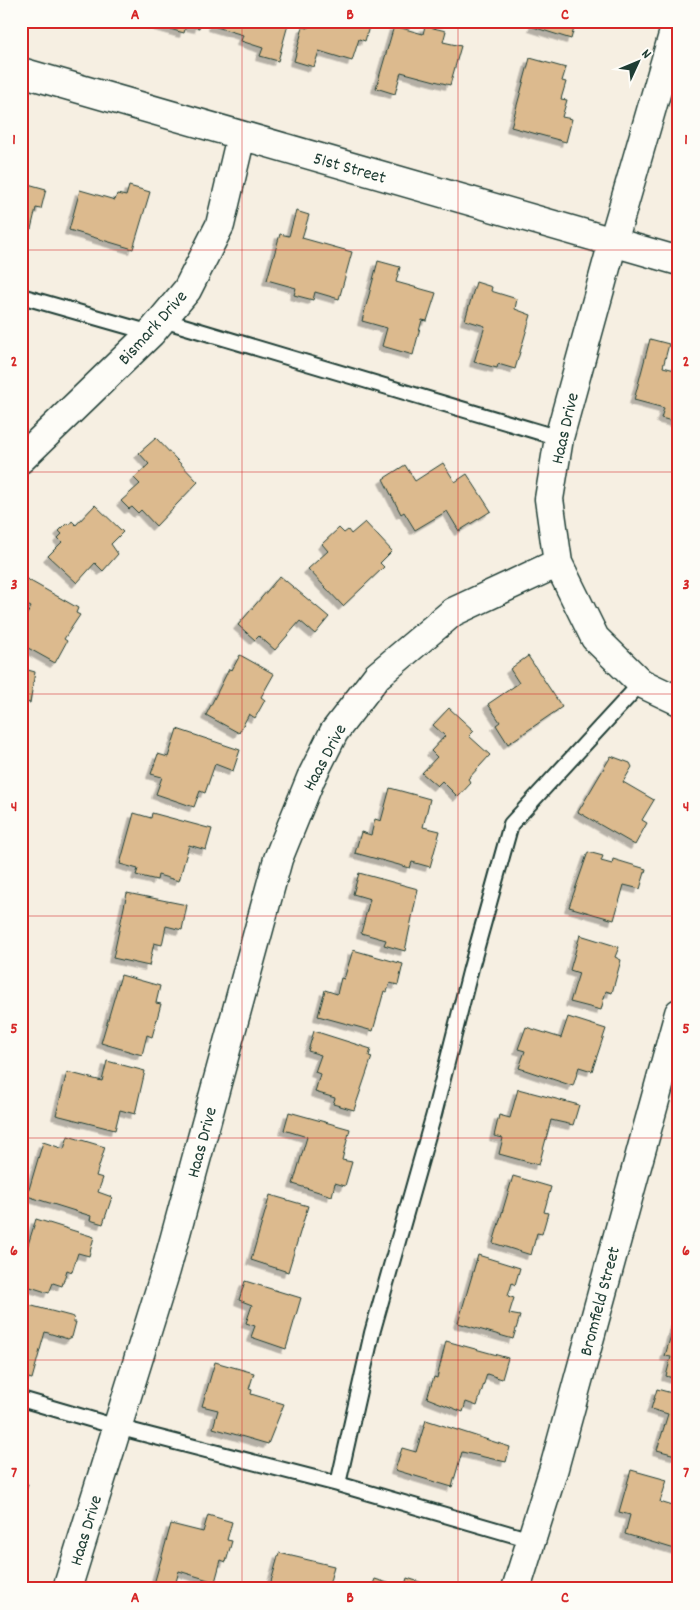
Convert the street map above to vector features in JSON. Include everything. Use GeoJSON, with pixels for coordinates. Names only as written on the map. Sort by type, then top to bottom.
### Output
{"type":"FeatureCollection","features":[{"type":"Feature","properties":{"kind":"street","name":"Haas Drive"},"geometry":{"type":"LineString","coordinates":[[66,1589],[166,1270],[278,859],[311,778],[334,732],[377,676],[453,612],[558,563],[549,499],[559,438],[612,242],[678,21]]}},
{"type":"Feature","properties":{"kind":"street","name":"51st Street"},"geometry":{"type":"LineString","coordinates":[[21,72],[679,261]]}},
{"type":"Feature","properties":{"kind":"street","name":"Bismark Drive"},"geometry":{"type":"LineString","coordinates":[[21,459],[157,327],[187,290],[220,225],[241,136]]}},
{"type":"Feature","properties":{"kind":"street"},"geometry":{"type":"LineString","coordinates":[[558,563],[595,638],[641,683],[679,701]]}},
{"type":"Feature","properties":{"kind":"street","name":"Bromfield Street"},"geometry":{"type":"LineString","coordinates":[[516,1589],[554,1468],[679,1013]]}},
{"type":"Feature","properties":{"kind":"lane"},"geometry":{"type":"LineString","coordinates":[[21,296],[157,327],[559,438]]}},
{"type":"Feature","properties":{"kind":"lane"},"geometry":{"type":"LineString","coordinates":[[338,1484],[372,1333],[434,1114],[471,968],[511,824],[641,683]]}},
{"type":"Feature","properties":{"kind":"lane"},"geometry":{"type":"LineString","coordinates":[[21,1399],[117,1427],[338,1484],[531,1540]]}},
{"type":"Feature","properties":{"kind":"building"},"geometry":{"type":"Polygon","coordinates":[[[148,21],[201,21],[199,28],[186,25],[184,33],[148,23],[148,21]]]}},
{"type":"Feature","properties":{"kind":"building"},"geometry":{"type":"Polygon","coordinates":[[[214,21],[289,21],[278,61],[260,56],[263,48],[241,41],[243,35],[213,26],[214,21]]]}},
{"type":"Feature","properties":{"kind":"building"},"geometry":{"type":"Polygon","coordinates":[[[310,21],[364,21],[370,23],[365,41],[359,39],[352,61],[319,51],[314,67],[294,61],[303,27],[308,28],[310,21]]]}},
{"type":"Feature","properties":{"kind":"building"},"geometry":{"type":"Polygon","coordinates":[[[535,21],[576,21],[571,39],[533,27],[535,21]]]}},
{"type":"Feature","properties":{"kind":"building"},"geometry":{"type":"Polygon","coordinates":[[[394,26],[423,34],[425,26],[446,31],[443,42],[461,46],[450,85],[401,72],[395,94],[376,88],[394,26]]]}},
{"type":"Feature","properties":{"kind":"building"},"geometry":{"type":"Polygon","coordinates":[[[530,58],[566,68],[562,81],[566,82],[561,99],[567,100],[562,117],[572,119],[566,142],[511,127],[530,58]]]}},
{"type":"Feature","properties":{"kind":"building"},"geometry":{"type":"Polygon","coordinates":[[[21,175],[30,177],[28,184],[46,189],[41,209],[36,208],[31,229],[21,226],[21,175]]]}},
{"type":"Feature","properties":{"kind":"building"},"geometry":{"type":"Polygon","coordinates":[[[129,186],[150,192],[133,249],[69,230],[80,190],[115,200],[117,194],[126,196],[129,186]]]}},
{"type":"Feature","properties":{"kind":"building"},"geometry":{"type":"Polygon","coordinates":[[[296,211],[309,215],[302,238],[352,252],[339,299],[315,292],[313,300],[294,295],[296,288],[267,280],[280,234],[289,236],[296,211]]]}},
{"type":"Feature","properties":{"kind":"building"},"geometry":{"type":"Polygon","coordinates":[[[378,261],[400,267],[396,282],[436,293],[427,321],[422,320],[413,355],[382,346],[387,328],[362,321],[378,261]]]}},
{"type":"Feature","properties":{"kind":"building"},"geometry":{"type":"Polygon","coordinates":[[[476,282],[492,287],[491,291],[517,299],[515,309],[531,315],[515,369],[498,364],[497,368],[474,362],[485,326],[465,320],[476,282]]]}},
{"type":"Feature","properties":{"kind":"building"},"geometry":{"type":"Polygon","coordinates":[[[650,339],[669,344],[663,367],[679,371],[679,423],[661,418],[664,408],[634,400],[650,339]]]}},
{"type":"Feature","properties":{"kind":"building"},"geometry":{"type":"Polygon","coordinates":[[[156,438],[198,482],[156,526],[141,510],[138,513],[132,507],[129,509],[121,501],[140,484],[134,478],[149,464],[139,453],[156,438]]]}},
{"type":"Feature","properties":{"kind":"building"},"geometry":{"type":"Polygon","coordinates":[[[443,463],[455,482],[467,474],[491,511],[459,531],[447,511],[415,530],[404,512],[401,514],[383,479],[405,465],[415,481],[443,463]]]}},
{"type":"Feature","properties":{"kind":"building"},"geometry":{"type":"Polygon","coordinates":[[[95,505],[123,532],[111,544],[118,554],[103,571],[95,563],[77,583],[48,556],[62,542],[58,538],[62,534],[59,531],[72,521],[76,525],[95,505]]]}},
{"type":"Feature","properties":{"kind":"building"},"geometry":{"type":"Polygon","coordinates":[[[365,522],[392,551],[380,563],[384,567],[343,606],[308,569],[328,551],[322,544],[339,528],[344,533],[348,530],[351,534],[365,522]]]}},
{"type":"Feature","properties":{"kind":"building"},"geometry":{"type":"Polygon","coordinates":[[[280,576],[329,617],[315,634],[300,621],[275,650],[259,636],[255,640],[238,625],[280,576]]]}},
{"type":"Feature","properties":{"kind":"building"},"geometry":{"type":"Polygon","coordinates":[[[25,578],[78,608],[76,613],[80,615],[64,639],[67,641],[55,663],[21,644],[21,635],[26,627],[21,625],[31,607],[21,602],[21,585],[25,578]]]}},
{"type":"Feature","properties":{"kind":"building"},"geometry":{"type":"Polygon","coordinates":[[[240,655],[274,674],[261,697],[265,700],[255,718],[249,714],[239,733],[206,715],[229,669],[232,670],[240,655]]]}},
{"type":"Feature","properties":{"kind":"building"},"geometry":{"type":"Polygon","coordinates":[[[528,656],[562,707],[508,744],[496,725],[500,722],[488,704],[519,683],[510,669],[528,656]]]}},
{"type":"Feature","properties":{"kind":"building"},"geometry":{"type":"Polygon","coordinates":[[[21,668],[35,672],[30,703],[26,702],[21,721],[21,668]]]}},
{"type":"Feature","properties":{"kind":"building"},"geometry":{"type":"Polygon","coordinates":[[[449,708],[474,731],[469,736],[490,755],[468,779],[471,783],[458,797],[442,781],[437,786],[422,773],[437,757],[431,751],[445,736],[433,725],[449,708]]]}},
{"type":"Feature","properties":{"kind":"building"},"geometry":{"type":"Polygon","coordinates":[[[177,729],[240,750],[233,771],[215,764],[205,793],[200,791],[194,807],[156,794],[162,777],[151,774],[158,754],[168,757],[177,729]]]}},
{"type":"Feature","properties":{"kind":"building"},"geometry":{"type":"Polygon","coordinates":[[[611,756],[630,763],[632,767],[623,782],[654,800],[642,820],[647,823],[635,845],[578,812],[611,756]]]}},
{"type":"Feature","properties":{"kind":"building"},"geometry":{"type":"Polygon","coordinates":[[[390,788],[430,799],[423,827],[440,831],[430,867],[412,862],[410,868],[355,853],[361,832],[371,835],[375,819],[381,821],[390,788]]]}},
{"type":"Feature","properties":{"kind":"building"},"geometry":{"type":"Polygon","coordinates":[[[134,813],[151,818],[152,813],[212,829],[206,850],[189,845],[179,881],[158,875],[157,880],[136,875],[138,869],[120,864],[134,813]]]}},
{"type":"Feature","properties":{"kind":"building"},"geometry":{"type":"Polygon","coordinates":[[[588,852],[603,856],[601,861],[612,864],[613,859],[646,869],[640,889],[624,885],[614,920],[569,907],[588,852]]]}},
{"type":"Feature","properties":{"kind":"building"},"geometry":{"type":"Polygon","coordinates":[[[359,873],[418,889],[405,951],[384,945],[386,940],[361,933],[370,899],[353,894],[359,873]]]}},
{"type":"Feature","properties":{"kind":"building"},"geometry":{"type":"Polygon","coordinates":[[[127,893],[187,905],[182,930],[166,926],[162,945],[154,943],[149,966],[113,958],[127,893]]]}},
{"type":"Feature","properties":{"kind":"building"},"geometry":{"type":"Polygon","coordinates":[[[580,935],[619,947],[615,957],[621,960],[612,993],[606,991],[601,1010],[570,1002],[579,973],[570,970],[580,935]]]}},
{"type":"Feature","properties":{"kind":"building"},"geometry":{"type":"Polygon","coordinates":[[[353,950],[403,964],[398,985],[390,983],[387,992],[384,991],[373,1031],[318,1016],[325,990],[337,994],[341,978],[344,979],[353,950]]]}},
{"type":"Feature","properties":{"kind":"building"},"geometry":{"type":"Polygon","coordinates":[[[121,975],[160,986],[156,1003],[161,1004],[152,1037],[147,1035],[142,1055],[101,1043],[121,975]]]}},
{"type":"Feature","properties":{"kind":"building"},"geometry":{"type":"Polygon","coordinates":[[[568,1017],[606,1029],[592,1071],[579,1067],[573,1086],[519,1068],[525,1051],[518,1049],[526,1027],[561,1038],[568,1017]]]}},
{"type":"Feature","properties":{"kind":"building"},"geometry":{"type":"Polygon","coordinates":[[[314,1031],[371,1049],[369,1056],[372,1057],[354,1110],[333,1104],[335,1098],[315,1092],[320,1074],[315,1072],[321,1055],[308,1051],[314,1031]]]}},
{"type":"Feature","properties":{"kind":"building"},"geometry":{"type":"Polygon","coordinates":[[[107,1061],[145,1071],[135,1114],[120,1110],[115,1130],[56,1115],[67,1072],[102,1081],[107,1061]]]}},
{"type":"Feature","properties":{"kind":"building"},"geometry":{"type":"Polygon","coordinates":[[[518,1089],[579,1105],[573,1125],[551,1120],[539,1165],[499,1154],[503,1138],[494,1136],[499,1115],[510,1118],[518,1089]]]}},
{"type":"Feature","properties":{"kind":"building"},"geometry":{"type":"Polygon","coordinates":[[[289,1112],[350,1129],[342,1160],[352,1162],[345,1186],[335,1183],[332,1196],[293,1184],[307,1137],[284,1130],[289,1112]]]}},
{"type":"Feature","properties":{"kind":"building"},"geometry":{"type":"Polygon","coordinates":[[[68,1136],[105,1147],[96,1176],[103,1178],[98,1192],[112,1197],[103,1224],[90,1220],[91,1216],[27,1196],[43,1142],[64,1149],[68,1136]]]}},
{"type":"Feature","properties":{"kind":"building"},"geometry":{"type":"Polygon","coordinates":[[[513,1176],[551,1187],[544,1212],[548,1213],[542,1234],[537,1233],[531,1255],[493,1243],[513,1176]]]}},
{"type":"Feature","properties":{"kind":"building"},"geometry":{"type":"Polygon","coordinates":[[[270,1195],[308,1206],[288,1272],[251,1260],[270,1195]]]}},
{"type":"Feature","properties":{"kind":"building"},"geometry":{"type":"Polygon","coordinates":[[[36,1219],[94,1237],[89,1256],[78,1253],[72,1272],[67,1270],[62,1286],[53,1283],[49,1293],[21,1284],[21,1267],[36,1219]]]}},
{"type":"Feature","properties":{"kind":"building"},"geometry":{"type":"Polygon","coordinates":[[[478,1255],[520,1268],[515,1285],[512,1283],[508,1296],[514,1298],[509,1314],[520,1316],[513,1339],[458,1323],[478,1255]]]}},
{"type":"Feature","properties":{"kind":"building"},"geometry":{"type":"Polygon","coordinates":[[[245,1281],[301,1298],[286,1349],[251,1337],[255,1326],[246,1323],[252,1305],[239,1300],[245,1281]]]}},
{"type":"Feature","properties":{"kind":"building"},"geometry":{"type":"Polygon","coordinates":[[[21,1303],[74,1317],[73,1322],[76,1322],[72,1337],[68,1339],[45,1332],[32,1379],[21,1376],[21,1303]]]}},
{"type":"Feature","properties":{"kind":"building"},"geometry":{"type":"Polygon","coordinates":[[[675,1321],[679,1322],[679,1380],[666,1376],[671,1357],[665,1356],[675,1321]]]}},
{"type":"Feature","properties":{"kind":"building"},"geometry":{"type":"Polygon","coordinates":[[[446,1341],[508,1358],[502,1379],[487,1374],[477,1406],[466,1402],[463,1412],[427,1398],[434,1377],[437,1378],[446,1341]]]}},
{"type":"Feature","properties":{"kind":"building"},"geometry":{"type":"Polygon","coordinates":[[[215,1362],[254,1373],[249,1389],[252,1390],[251,1394],[284,1404],[268,1444],[213,1428],[218,1410],[202,1406],[215,1362]]]}},
{"type":"Feature","properties":{"kind":"building"},"geometry":{"type":"Polygon","coordinates":[[[657,1389],[679,1395],[679,1456],[657,1450],[668,1414],[651,1409],[657,1389]]]}},
{"type":"Feature","properties":{"kind":"building"},"geometry":{"type":"Polygon","coordinates":[[[426,1420],[510,1447],[506,1462],[462,1452],[452,1487],[395,1470],[402,1448],[416,1452],[426,1420]]]}},
{"type":"Feature","properties":{"kind":"building"},"geometry":{"type":"Polygon","coordinates":[[[631,1470],[667,1480],[660,1502],[679,1508],[678,1550],[625,1534],[630,1515],[619,1512],[631,1470]]]}},
{"type":"Feature","properties":{"kind":"building"},"geometry":{"type":"Polygon","coordinates":[[[21,1483],[28,1484],[21,1508],[21,1483]]]}},
{"type":"Feature","properties":{"kind":"building"},"geometry":{"type":"Polygon","coordinates":[[[208,1515],[232,1522],[227,1540],[232,1541],[226,1562],[221,1560],[215,1582],[179,1571],[174,1589],[154,1584],[171,1524],[203,1532],[208,1515]]]}},
{"type":"Feature","properties":{"kind":"building"},"geometry":{"type":"Polygon","coordinates":[[[279,1553],[334,1566],[328,1589],[269,1589],[279,1553]]]}},
{"type":"Feature","properties":{"kind":"building"},"geometry":{"type":"Polygon","coordinates":[[[407,1578],[442,1589],[371,1589],[375,1579],[404,1588],[407,1578]]]}}]}
